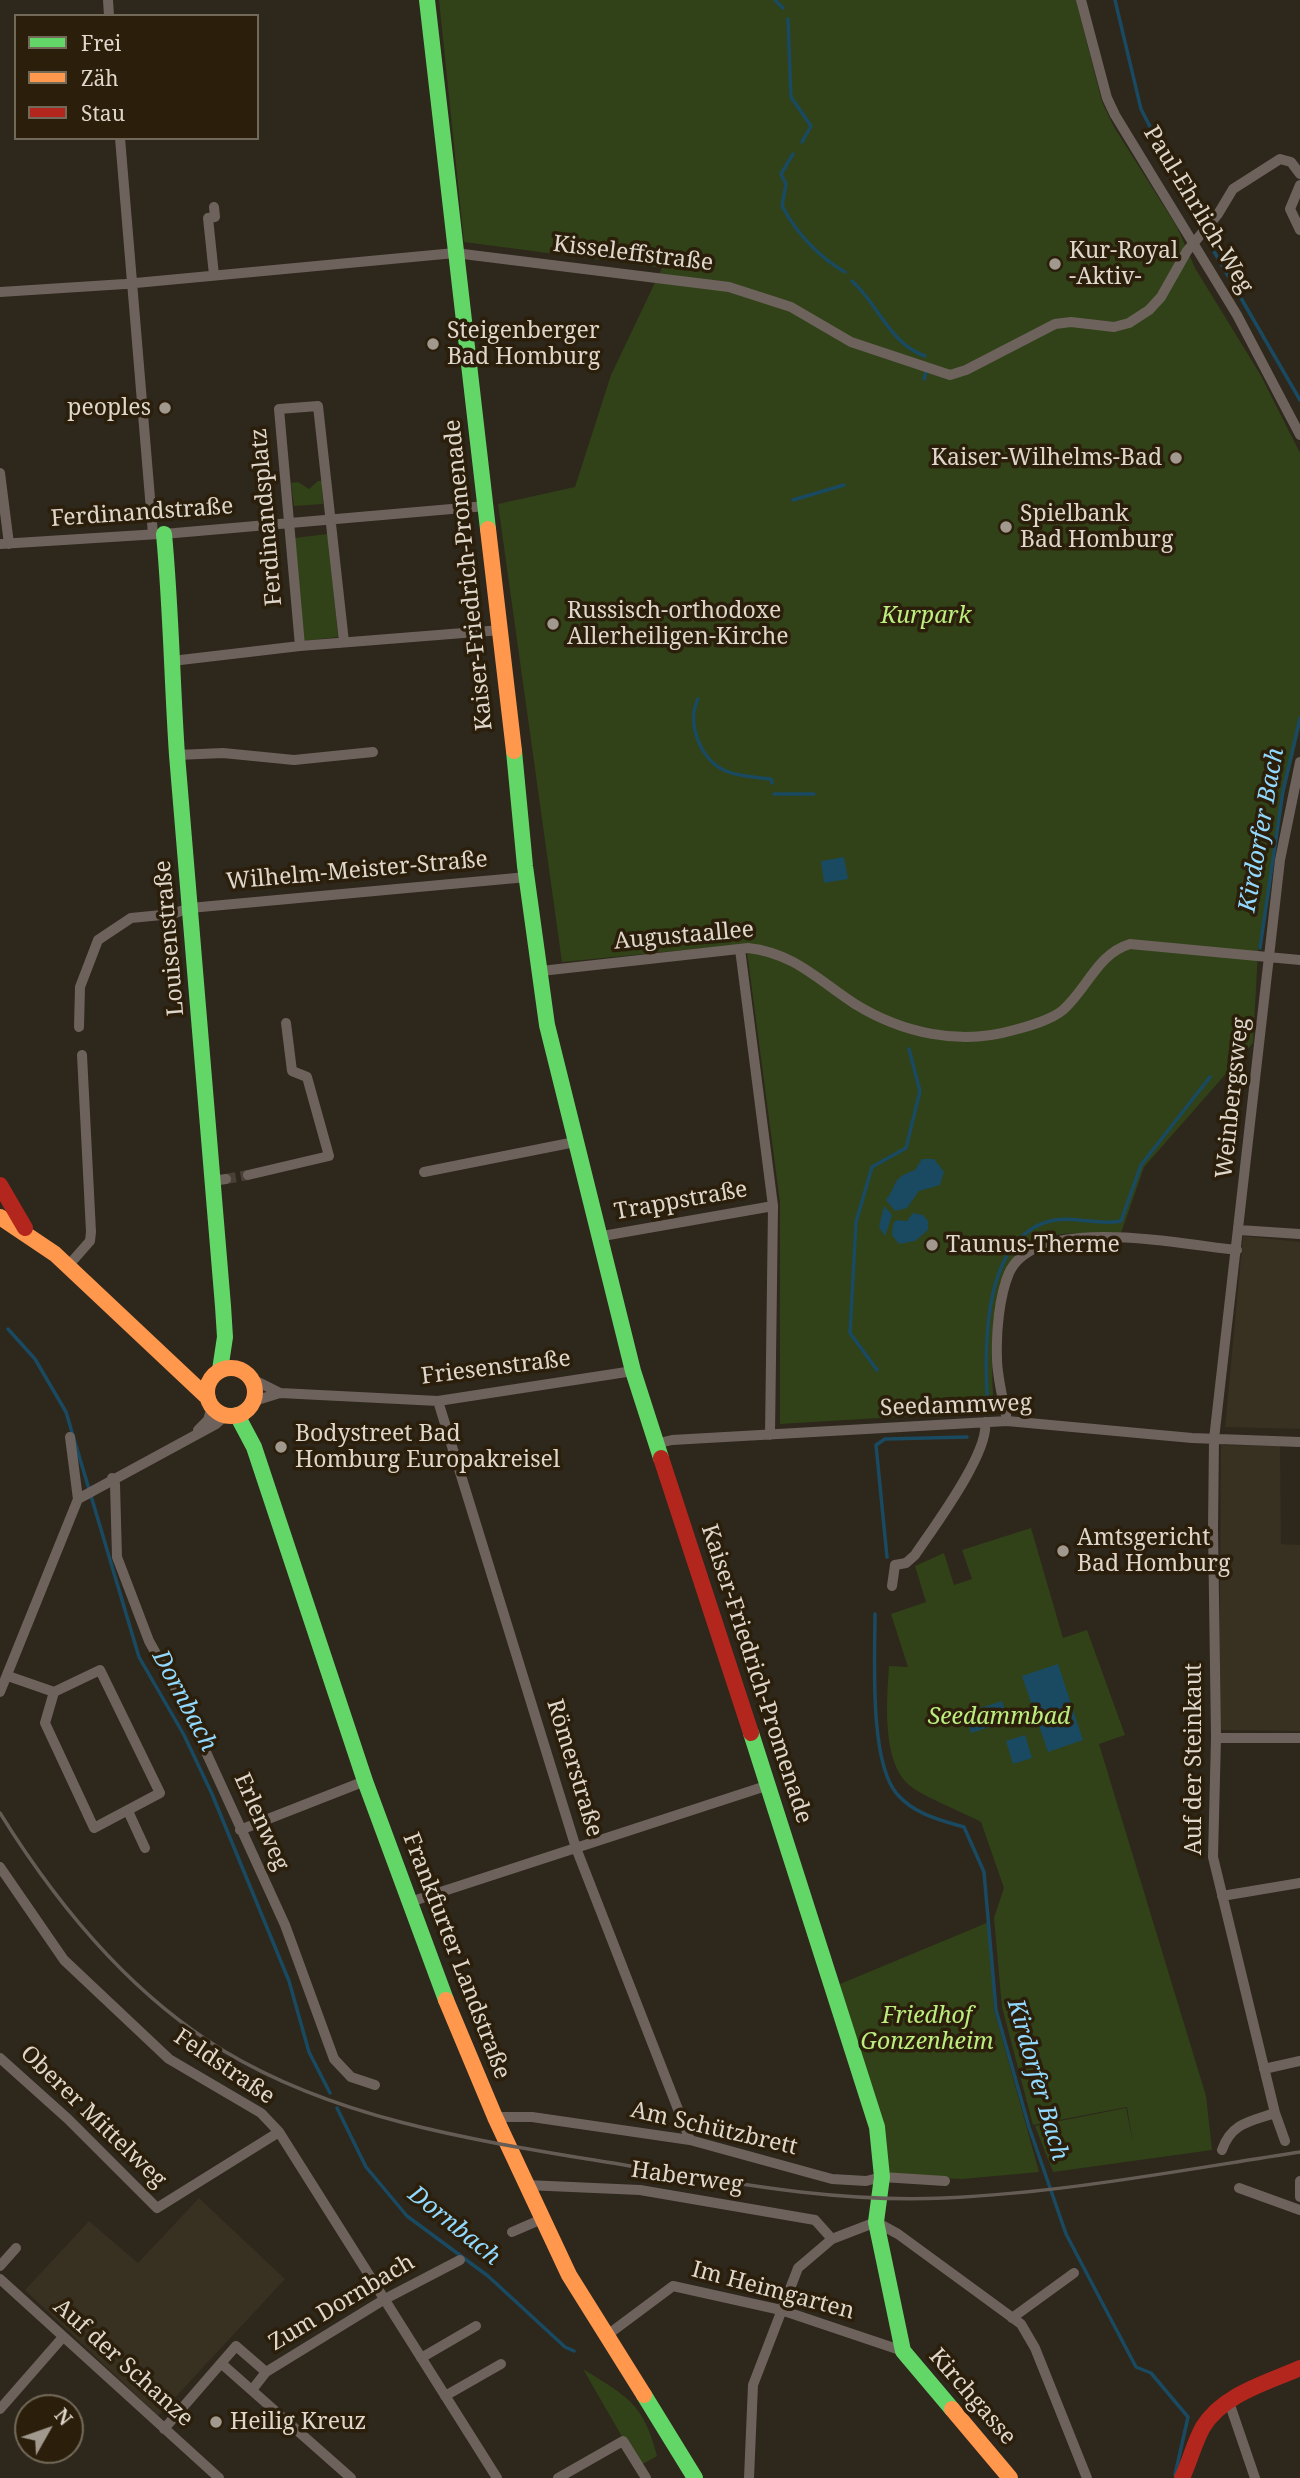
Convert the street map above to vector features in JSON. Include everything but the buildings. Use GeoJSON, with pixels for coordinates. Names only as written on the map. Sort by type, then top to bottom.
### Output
{"type":"FeatureCollection","features":[{"type":"Feature","properties":{"kind":"street","name":"Kaiser-Friedrich-Promenade"},"geometry":{"type":"LineString","coordinates":[[427,0],[501,630],[527,877],[547,1025],[632,1371],[867,2089],[877,2127],[882,2177],[876,2222]]}},
{"type":"Feature","properties":{"kind":"street","name":"Paul-Ehrlich-Weg"},"geometry":{"type":"LineString","coordinates":[[1081,0],[1107,98],[1247,334],[1300,435]]}},
{"type":"Feature","properties":{"kind":"street","name":"Louisenstraße"},"geometry":{"type":"LineString","coordinates":[[121,140],[126,155],[132,220],[131,283],[146,382],[159,534],[173,635],[177,755],[190,908],[219,1180],[225,1337],[219,1398]]}},
{"type":"Feature","properties":{"kind":"street","name":"Kisseleffstraße"},"geometry":{"type":"LineString","coordinates":[[0,292],[131,283],[455,253],[729,287],[791,307],[851,342],[950,375],[966,370],[1055,324],[1071,322],[1114,327],[1129,324],[1161,297],[1192,245],[1238,184],[1280,159],[1291,162],[1300,174]]}},
{"type":"Feature","properties":{"kind":"street"},"geometry":{"type":"LineString","coordinates":[[1300,185],[1290,209],[1300,230]]}},
{"type":"Feature","properties":{"kind":"street"},"geometry":{"type":"LineString","coordinates":[[214,207],[215,217],[208,218],[214,275]]}},
{"type":"Feature","properties":{"kind":"street","name":"Ferdinandsplatz"},"geometry":{"type":"LineString","coordinates":[[300,646],[279,409],[318,406],[344,642]]}},
{"type":"Feature","properties":{"kind":"street"},"geometry":{"type":"LineString","coordinates":[[0,473],[3,545]]}},
{"type":"Feature","properties":{"kind":"street","name":"Ferdinandstraße"},"geometry":{"type":"LineString","coordinates":[[3,545],[486,506]]}},
{"type":"Feature","properties":{"kind":"street"},"geometry":{"type":"LineString","coordinates":[[172,661],[300,646],[501,630]]}},
{"type":"Feature","properties":{"kind":"street"},"geometry":{"type":"LineString","coordinates":[[177,755],[223,753],[294,760],[373,752]]}},
{"type":"Feature","properties":{"kind":"street","name":"Weinbergsweg"},"geometry":{"type":"LineString","coordinates":[[1214,1439],[1280,860],[1300,762]]}},
{"type":"Feature","properties":{"kind":"street","name":"Wilhelm-Meister-Straße"},"geometry":{"type":"LineString","coordinates":[[79,1027],[80,987],[98,940],[131,918],[172,914],[190,908],[527,877]]}},
{"type":"Feature","properties":{"kind":"street","name":"Augustaallee"},"geometry":{"type":"LineString","coordinates":[[541,971],[740,949],[776,952],[856,1004],[894,1024],[927,1034],[973,1037],[1012,1031],[1060,1013],[1107,955],[1130,944],[1300,960]]}},
{"type":"Feature","properties":{"kind":"street"},"geometry":{"type":"LineString","coordinates":[[740,949],[773,1206],[770,1435]]}},
{"type":"Feature","properties":{"kind":"street"},"geometry":{"type":"LineString","coordinates":[[248,1175],[329,1156],[307,1077],[292,1071],[286,1023]]}},
{"type":"Feature","properties":{"kind":"street"},"geometry":{"type":"LineString","coordinates":[[68,1266],[90,1241],[91,1232],[82,1055]]}},
{"type":"Feature","properties":{"kind":"street"},"geometry":{"type":"LineString","coordinates":[[424,1172],[575,1142]]}},
{"type":"Feature","properties":{"kind":"street"},"geometry":{"type":"LineString","coordinates":[[0,1185],[23,1230]]}},
{"type":"Feature","properties":{"kind":"street","name":"Trappstraße"},"geometry":{"type":"LineString","coordinates":[[597,1237],[773,1206]]}},
{"type":"Feature","properties":{"kind":"street"},"geometry":{"type":"LineString","coordinates":[[0,1217],[23,1230],[68,1266],[178,1372],[219,1398],[253,1403]]}},
{"type":"Feature","properties":{"kind":"street"},"geometry":{"type":"LineString","coordinates":[[0,1234],[23,1230]]}},
{"type":"Feature","properties":{"kind":"street"},"geometry":{"type":"LineString","coordinates":[[1239,1230],[1300,1234]]}},
{"type":"Feature","properties":{"kind":"street"},"geometry":{"type":"LineString","coordinates":[[1007,1421],[996,1360],[998,1329],[1009,1274],[1026,1254],[1053,1240],[1103,1238],[1237,1250]]}},
{"type":"Feature","properties":{"kind":"street","name":"Louisenstraße"},"geometry":{"type":"LineString","coordinates":[[225,1337],[248,1375]]}},
{"type":"Feature","properties":{"kind":"street"},"geometry":{"type":"LineString","coordinates":[[80,1497],[191,1437],[208,1420],[219,1398],[228,1368],[248,1375]]}},
{"type":"Feature","properties":{"kind":"street","name":"Friesenstraße"},"geometry":{"type":"LineString","coordinates":[[253,1403],[281,1393],[438,1401],[632,1371]]}},
{"type":"Feature","properties":{"kind":"street","name":"Friesenstraße"},"geometry":{"type":"LineString","coordinates":[[248,1375],[281,1393]]}},
{"type":"Feature","properties":{"kind":"street","name":"Frankfurter Landstraße"},"geometry":{"type":"LineString","coordinates":[[248,1375],[253,1403],[254,1447],[365,1782],[495,2117],[569,2276],[695,2478]]}},
{"type":"Feature","properties":{"kind":"street"},"geometry":{"type":"LineString","coordinates":[[191,1437],[219,1398]]}},
{"type":"Feature","properties":{"kind":"street","name":"Frankfurter Landstraße"},"geometry":{"type":"LineString","coordinates":[[219,1398],[254,1447]]}},
{"type":"Feature","properties":{"kind":"street","name":"Römerstraße"},"geometry":{"type":"LineString","coordinates":[[438,1401],[576,1848],[690,2140]]}},
{"type":"Feature","properties":{"kind":"street","name":"Seedammweg"},"geometry":{"type":"LineString","coordinates":[[656,1444],[672,1440],[1007,1421],[1214,1439],[1300,1442]]}},
{"type":"Feature","properties":{"kind":"street"},"geometry":{"type":"LineString","coordinates":[[892,1586],[895,1565],[906,1563],[915,1555],[966,1476],[987,1432],[985,1422]]}},
{"type":"Feature","properties":{"kind":"street"},"geometry":{"type":"LineString","coordinates":[[0,1692],[80,1497],[70,1437]]}},
{"type":"Feature","properties":{"kind":"street","name":"Auf der Steinkaut"},"geometry":{"type":"LineString","coordinates":[[1214,1439],[1216,1738],[1213,1857],[1275,2113],[1285,2141]]}},
{"type":"Feature","properties":{"kind":"street","name":"Erlenweg"},"geometry":{"type":"LineString","coordinates":[[107,1481],[117,1557],[149,1641],[185,1706],[285,1925],[334,2059],[351,2077],[374,2085]]}},
{"type":"Feature","properties":{"kind":"street"},"geometry":{"type":"LineString","coordinates":[[8,1676],[54,1692],[100,1670],[160,1793],[94,1828],[45,1723],[54,1692]]}},
{"type":"Feature","properties":{"kind":"street"},"geometry":{"type":"LineString","coordinates":[[1216,1738],[1300,1738]]}},
{"type":"Feature","properties":{"kind":"street"},"geometry":{"type":"LineString","coordinates":[[240,1830],[365,1782]]}},
{"type":"Feature","properties":{"kind":"street"},"geometry":{"type":"LineString","coordinates":[[411,1902],[769,1785]]}},
{"type":"Feature","properties":{"kind":"street"},"geometry":{"type":"LineString","coordinates":[[128,1811],[145,1848]]}},
{"type":"Feature","properties":{"kind":"street","name":"Feldstraße"},"geometry":{"type":"LineString","coordinates":[[0,1867],[64,1960],[169,2059],[261,2113],[279,2132],[497,2478]]}},
{"type":"Feature","properties":{"kind":"street"},"geometry":{"type":"LineString","coordinates":[[1222,1896],[1300,1883]]}},
{"type":"Feature","properties":{"kind":"street","name":"Oberer Mittelweg"},"geometry":{"type":"LineString","coordinates":[[0,2058],[68,2119],[157,2207],[279,2132]]}},
{"type":"Feature","properties":{"kind":"street"},"geometry":{"type":"LineString","coordinates":[[1264,2069],[1300,2061]]}},
{"type":"Feature","properties":{"kind":"street"},"geometry":{"type":"LineString","coordinates":[[1222,2150],[1226,2137],[1237,2126],[1275,2113]]}},
{"type":"Feature","properties":{"kind":"street","name":"Am Schützbrett"},"geometry":{"type":"LineString","coordinates":[[495,2117],[532,2117],[690,2140],[832,2179],[866,2181],[882,2177],[945,2181]]}},
{"type":"Feature","properties":{"kind":"street"},"geometry":{"type":"LineString","coordinates":[[1300,2181],[1300,2197]]}},
{"type":"Feature","properties":{"kind":"street","name":"Haberweg"},"geometry":{"type":"LineString","coordinates":[[526,2185],[640,2190],[816,2220],[832,2239]]}},
{"type":"Feature","properties":{"kind":"street"},"geometry":{"type":"LineString","coordinates":[[1239,2188],[1300,2210]]}},
{"type":"Feature","properties":{"kind":"street"},"geometry":{"type":"LineString","coordinates":[[512,2232],[542,2219]]}},
{"type":"Feature","properties":{"kind":"street"},"geometry":{"type":"LineString","coordinates":[[749,2478],[754,2385],[798,2268],[832,2239],[876,2222],[898,2234],[1021,2324],[1035,2348],[1087,2478]]}},
{"type":"Feature","properties":{"kind":"street","name":"Kirchgasse"},"geometry":{"type":"LineString","coordinates":[[876,2222],[902,2351],[1010,2478]]}},
{"type":"Feature","properties":{"kind":"street"},"geometry":{"type":"LineString","coordinates":[[0,2266],[16,2248]]}},
{"type":"Feature","properties":{"kind":"street","name":"Zum Dornbach"},"geometry":{"type":"LineString","coordinates":[[252,2390],[266,2372],[385,2299],[460,2260]]}},
{"type":"Feature","properties":{"kind":"street"},"geometry":{"type":"LineString","coordinates":[[1012,2318],[1074,2273]]}},
{"type":"Feature","properties":{"kind":"street","name":"Auf der Schanze"},"geometry":{"type":"LineString","coordinates":[[0,2279],[219,2478]]}},
{"type":"Feature","properties":{"kind":"street","name":"Im Heimgarten"},"geometry":{"type":"LineString","coordinates":[[606,2336],[673,2286],[781,2310],[902,2351]]}},
{"type":"Feature","properties":{"kind":"street"},"geometry":{"type":"LineString","coordinates":[[422,2358],[476,2326]]}},
{"type":"Feature","properties":{"kind":"street"},"geometry":{"type":"LineString","coordinates":[[0,2409],[63,2337]]}},
{"type":"Feature","properties":{"kind":"street"},"geometry":{"type":"LineString","coordinates":[[164,2429],[236,2346],[266,2372]]}},
{"type":"Feature","properties":{"kind":"street"},"geometry":{"type":"LineString","coordinates":[[222,2364],[351,2478]]}},
{"type":"Feature","properties":{"kind":"street"},"geometry":{"type":"LineString","coordinates":[[445,2396],[501,2364]]}},
{"type":"Feature","properties":{"kind":"street"},"geometry":{"type":"LineString","coordinates":[[1182,2478],[1206,2424],[1229,2402],[1300,2368]]}},
{"type":"Feature","properties":{"kind":"street"},"geometry":{"type":"LineString","coordinates":[[1229,2402],[1255,2478]]}},
{"type":"Feature","properties":{"kind":"street"},"geometry":{"type":"LineString","coordinates":[[558,2478],[577,2473],[623,2441],[646,2478]]}},
{"type":"Feature","properties":{"kind":"street","name":"Frankfurter Landstraße"},"geometry":{"type":"LineString","coordinates":[[680,2453],[703,2478]]}},
{"type":"Feature","properties":{"kind":"shaded area"},"geometry":{"type":"Polygon","coordinates":[[[1243,1236],[1300,1242],[1300,1429],[1225,1427],[1243,1236]]]}},
{"type":"Feature","properties":{"kind":"shaded area"},"geometry":{"type":"Polygon","coordinates":[[[1221,1445],[1280,1446],[1281,1544],[1300,1545],[1300,1731],[1219,1730],[1221,1445]]]}},
{"type":"Feature","properties":{"kind":"shaded area"},"geometry":{"type":"Polygon","coordinates":[[[199,2198],[285,2279],[158,2416],[25,2290],[89,2221],[138,2263],[199,2198]]]}},
{"type":"Feature","properties":{"kind":"green space","name":"Kurpark"},"geometry":{"type":"Polygon","coordinates":[[[439,0],[1076,0],[1102,102],[1114,127],[1177,227],[1195,268],[1260,374],[1300,453],[1300,728],[1284,794],[1258,951],[1253,1043],[1144,1167],[1121,1233],[1051,1236],[1028,1246],[1012,1262],[1001,1284],[995,1309],[992,1336],[994,1411],[780,1424],[780,1202],[746,944],[562,962],[498,504],[575,487],[611,375],[662,268],[464,242],[439,0]]]}},
{"type":"Feature","properties":{"kind":"green space"},"geometry":{"type":"Polygon","coordinates":[[[322,481],[323,504],[294,506],[291,483],[298,482],[309,489],[322,481]]]}},
{"type":"Feature","properties":{"kind":"green space"},"geometry":{"type":"Polygon","coordinates":[[[328,534],[338,637],[303,641],[295,538],[328,534]]]}},
{"type":"Feature","properties":{"kind":"green space","name":"Seedammbad"},"geometry":{"type":"Polygon","coordinates":[[[1031,1528],[1063,1638],[1087,1630],[1125,1735],[1099,1744],[1206,2096],[1212,2150],[1053,2172],[1035,2126],[1126,2108],[1133,2143],[1127,2107],[1033,2125],[1002,2007],[994,1918],[1004,1888],[981,1822],[915,1790],[900,1774],[894,1761],[888,1728],[889,1666],[908,1667],[891,1614],[926,1602],[915,1566],[944,1553],[954,1585],[972,1579],[962,1550],[1031,1528]]]}},
{"type":"Feature","properties":{"kind":"green space","name":"Friedhof Gonzenheim"},"geometry":{"type":"Polygon","coordinates":[[[989,1922],[994,2009],[1039,2172],[962,2179],[887,2176],[840,1984],[989,1922]]]}},
{"type":"Feature","properties":{"kind":"green space"},"geometry":{"type":"Polygon","coordinates":[[[583,2369],[622,2394],[639,2412],[652,2438],[657,2456],[639,2466],[583,2369]]]}},
{"type":"Feature","properties":{"kind":"water"},"geometry":{"type":"Polygon","coordinates":[[[844,857],[848,879],[824,883],[821,861],[844,857]]]}},
{"type":"Feature","properties":{"kind":"water"},"geometry":{"type":"Polygon","coordinates":[[[922,1159],[934,1159],[944,1172],[940,1185],[919,1191],[907,1208],[895,1211],[886,1200],[898,1179],[915,1170],[922,1159]]]}},
{"type":"Feature","properties":{"kind":"water"},"geometry":{"type":"Polygon","coordinates":[[[884,1206],[892,1215],[885,1236],[879,1227],[884,1206]]]}},
{"type":"Feature","properties":{"kind":"water"},"geometry":{"type":"Polygon","coordinates":[[[913,1213],[923,1215],[928,1221],[928,1230],[915,1241],[899,1244],[892,1235],[893,1224],[896,1220],[907,1221],[913,1213]]]}},
{"type":"Feature","properties":{"kind":"water"},"geometry":{"type":"Polygon","coordinates":[[[1058,1664],[1083,1740],[1048,1752],[1022,1676],[1058,1664]]]}},
{"type":"Feature","properties":{"kind":"water"},"geometry":{"type":"Polygon","coordinates":[[[1002,1701],[1008,1721],[971,1733],[965,1713],[1002,1701]]]}},
{"type":"Feature","properties":{"kind":"water"},"geometry":{"type":"Polygon","coordinates":[[[1025,1735],[1032,1758],[1013,1764],[1006,1741],[1025,1735]]]}},
{"type":"Feature","properties":{"kind":"waterway"},"geometry":{"type":"LineString","coordinates":[[775,0],[783,8]]}},
{"type":"Feature","properties":{"kind":"waterway","name":"Kirdorfer Bach"},"geometry":{"type":"LineString","coordinates":[[1115,0],[1141,109],[1201,227]]}},
{"type":"Feature","properties":{"kind":"waterway"},"geometry":{"type":"LineString","coordinates":[[788,19],[791,97],[811,126],[802,142]]}},
{"type":"Feature","properties":{"kind":"waterway"},"geometry":{"type":"LineString","coordinates":[[793,154],[781,174],[786,184],[782,206],[809,244],[845,272]]}},
{"type":"Feature","properties":{"kind":"waterway","name":"Kirdorfer Bach"},"geometry":{"type":"LineString","coordinates":[[1212,248],[1300,400]]}},
{"type":"Feature","properties":{"kind":"waterway"},"geometry":{"type":"LineString","coordinates":[[852,281],[893,333],[913,350],[925,356]]}},
{"type":"Feature","properties":{"kind":"waterway"},"geometry":{"type":"LineString","coordinates":[[924,379],[926,372]]}},
{"type":"Feature","properties":{"kind":"waterway","name":"Kirdorfer Bach"},"geometry":{"type":"LineString","coordinates":[[793,500],[844,485]]}},
{"type":"Feature","properties":{"kind":"waterway","name":"Kirdorfer Bach"},"geometry":{"type":"LineString","coordinates":[[698,699],[695,730],[709,759],[726,771],[771,779],[772,783]]}},
{"type":"Feature","properties":{"kind":"waterway","name":"Kirdorfer Bach"},"geometry":{"type":"LineString","coordinates":[[1260,948],[1283,791],[1300,718]]}},
{"type":"Feature","properties":{"kind":"waterway","name":"Kirdorfer Bach"},"geometry":{"type":"LineString","coordinates":[[774,794],[814,794]]}},
{"type":"Feature","properties":{"kind":"waterway","name":"Kirdorfer Bach"},"geometry":{"type":"LineString","coordinates":[[877,1370],[850,1333],[856,1222],[872,1167],[906,1148],[920,1091],[909,1049]]}},
{"type":"Feature","properties":{"kind":"waterway","name":"Kirdorfer Bach"},"geometry":{"type":"LineString","coordinates":[[988,1408],[986,1358],[992,1301],[999,1274],[1011,1250],[1027,1232],[1050,1221],[1121,1221],[1141,1165],[1210,1077]]}},
{"type":"Feature","properties":{"kind":"waterway","name":"Dornbach"},"geometry":{"type":"LineString","coordinates":[[8,1329],[35,1359],[66,1412],[139,1657],[184,1735],[212,1794],[289,1981],[309,2052],[330,2093]]}},
{"type":"Feature","properties":{"kind":"waterway","name":"Kirdorfer Bach"},"geometry":{"type":"LineString","coordinates":[[887,1557],[876,1445],[885,1439],[967,1437]]}},
{"type":"Feature","properties":{"kind":"waterway","name":"Kirdorfer Bach"},"geometry":{"type":"LineString","coordinates":[[875,1614],[878,1734],[888,1779],[897,1794],[911,1807],[964,1827],[984,1872],[996,2010],[1029,2127],[1066,2234],[1136,2367],[1151,2373],[1188,2417],[1175,2475]]}},
{"type":"Feature","properties":{"kind":"waterway","name":"Dornbach"},"geometry":{"type":"LineString","coordinates":[[337,2108],[366,2167],[407,2216],[488,2276],[565,2347],[574,2351]]}},
{"type":"Feature","properties":{"kind":"tunnel"},"geometry":{"type":"LineString","coordinates":[[226,1179],[248,1175]]}},
{"type":"Feature","properties":{"kind":"railway"},"geometry":{"type":"LineString","coordinates":[[0,1813],[46,1881],[98,1945],[157,2003],[190,2028],[224,2051],[319,2097],[421,2127],[526,2149],[747,2185],[865,2198],[944,2198],[1033,2191],[1300,2152]]}},
{"type":"Feature","properties":{"kind":"traffic: fast"},"geometry":{"type":"LineString","coordinates":[[427,0],[488,529]]}},
{"type":"Feature","properties":{"kind":"traffic: fast"},"geometry":{"type":"LineString","coordinates":[[164,534],[177,755],[223,1306],[225,1337],[220,1370]]}},
{"type":"Feature","properties":{"kind":"traffic: fast"},"geometry":{"type":"LineString","coordinates":[[514,751],[525,866],[547,1025],[633,1371],[661,1458]]}},
{"type":"Feature","properties":{"kind":"traffic: fast"},"geometry":{"type":"LineString","coordinates":[[237,1415],[254,1447],[365,1781],[446,2000]]}},
{"type":"Feature","properties":{"kind":"traffic: fast"},"geometry":{"type":"LineString","coordinates":[[751,1733],[877,2127],[882,2177],[876,2222],[903,2351],[952,2409]]}},
{"type":"Feature","properties":{"kind":"traffic: fast"},"geometry":{"type":"LineString","coordinates":[[644,2395],[695,2478]]}},
{"type":"Feature","properties":{"kind":"traffic: slow"},"geometry":{"type":"LineString","coordinates":[[488,529],[514,751]]}},
{"type":"Feature","properties":{"kind":"traffic: slow"},"geometry":{"type":"LineString","coordinates":[[0,1217],[55,1254],[208,1398]]}},
{"type":"Feature","properties":{"kind":"traffic: slow"},"geometry":{"type":"LineString","coordinates":[[231,1368],[248,1375],[255,1392],[248,1409],[231,1416],[214,1409],[207,1392],[214,1375],[231,1368]]}},
{"type":"Feature","properties":{"kind":"traffic: slow"},"geometry":{"type":"LineString","coordinates":[[446,2000],[495,2117],[569,2275],[644,2395]]}},
{"type":"Feature","properties":{"kind":"traffic: slow"},"geometry":{"type":"LineString","coordinates":[[952,2409],[1010,2478]]}},
{"type":"Feature","properties":{"kind":"traffic: jam"},"geometry":{"type":"LineString","coordinates":[[0,1185],[25,1228]]}},
{"type":"Feature","properties":{"kind":"traffic: jam"},"geometry":{"type":"LineString","coordinates":[[661,1458],[751,1733]]}},
{"type":"Feature","properties":{"kind":"traffic: jam"},"geometry":{"type":"LineString","coordinates":[[1182,2478],[1203,2427],[1222,2406],[1247,2391],[1300,2368]]}},
{"type":"Feature","properties":{"kind":"place","name":"Kur-Royal -Aktiv-"},"geometry":{"type":"Point","coordinates":[1055,264]}},
{"type":"Feature","properties":{"kind":"place","name":"Steigenberger Bad Homburg"},"geometry":{"type":"Point","coordinates":[433,344]}},
{"type":"Feature","properties":{"kind":"place","name":"peoples"},"geometry":{"type":"Point","coordinates":[165,408]}},
{"type":"Feature","properties":{"kind":"place","name":"Kaiser-Wilhelms-Bad"},"geometry":{"type":"Point","coordinates":[1176,458]}},
{"type":"Feature","properties":{"kind":"place","name":"Spielbank Bad Homburg"},"geometry":{"type":"Point","coordinates":[1006,527]}},
{"type":"Feature","properties":{"kind":"place","name":"Russisch-orthodoxe Allerheiligen-Kirche"},"geometry":{"type":"Point","coordinates":[553,624]}},
{"type":"Feature","properties":{"kind":"place","name":"Taunus-Therme"},"geometry":{"type":"Point","coordinates":[932,1245]}},
{"type":"Feature","properties":{"kind":"place","name":"Bodystreet Bad Homburg Europakreisel"},"geometry":{"type":"Point","coordinates":[281,1447]}},
{"type":"Feature","properties":{"kind":"place","name":"Amtsgericht Bad Homburg"},"geometry":{"type":"Point","coordinates":[1063,1551]}},
{"type":"Feature","properties":{"kind":"place","name":"Heilig Kreuz"},"geometry":{"type":"Point","coordinates":[216,2422]}}]}
